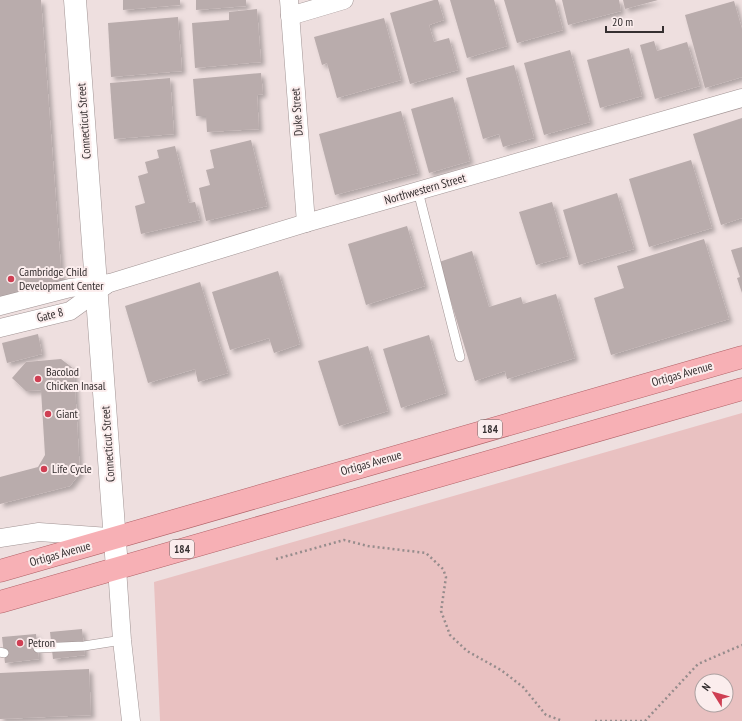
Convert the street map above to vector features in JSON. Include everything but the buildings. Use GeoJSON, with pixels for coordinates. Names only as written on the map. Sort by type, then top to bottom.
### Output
{"type":"FeatureCollection","features":[{"type":"Feature","properties":{"kind":"main road","name":"Ortigas Avenue"},"geometry":{"type":"LineString","coordinates":[[0,571],[742,357]]}},
{"type":"Feature","properties":{"kind":"main road","name":"184"},"geometry":{"type":"LineString","coordinates":[[0,602],[742,389]]}},
{"type":"Feature","properties":{"kind":"street","name":"Connecticut Street"},"geometry":{"type":"LineString","coordinates":[[76,0],[101,286],[117,568],[122,640],[131,721]]}},
{"type":"Feature","properties":{"kind":"street"},"geometry":{"type":"LineString","coordinates":[[290,8],[344,0]]}},
{"type":"Feature","properties":{"kind":"street","name":"Duke Street"},"geometry":{"type":"LineString","coordinates":[[290,8],[306,223]]}},
{"type":"Feature","properties":{"kind":"street","name":"Northwestern Street"},"geometry":{"type":"LineString","coordinates":[[101,286],[306,223],[742,98]]}},
{"type":"Feature","properties":{"kind":"street","name":"Gate 8"},"geometry":{"type":"LineString","coordinates":[[0,306],[70,288],[101,286]]}},
{"type":"Feature","properties":{"kind":"street","name":"Gate 8"},"geometry":{"type":"LineString","coordinates":[[0,328],[70,310],[101,286]]}},
{"type":"Feature","properties":{"kind":"street"},"geometry":{"type":"LineString","coordinates":[[0,538],[39,532],[116,538]]}},
{"type":"Feature","properties":{"kind":"lane"},"geometry":{"type":"LineString","coordinates":[[418,191],[460,357]]}},
{"type":"Feature","properties":{"kind":"lane"},"geometry":{"type":"LineString","coordinates":[[38,648],[84,646],[122,640]]}},
{"type":"Feature","properties":{"kind":"path"},"geometry":{"type":"LineString","coordinates":[[276,559],[344,540],[368,546],[426,553],[443,569],[446,577],[441,611],[450,635],[467,651],[501,670],[523,687],[546,715],[563,721]]}},
{"type":"Feature","properties":{"kind":"path"},"geometry":{"type":"LineString","coordinates":[[595,721],[645,721],[698,664],[742,644]]}},
{"type":"Feature","properties":{"kind":"shaded area"},"geometry":{"type":"Polygon","coordinates":[[[742,413],[742,721],[160,721],[154,582],[742,413]]]}},
{"type":"Feature","properties":{"kind":"place","name":"Cambridge Child Development Center"},"geometry":{"type":"Point","coordinates":[11,279]}},
{"type":"Feature","properties":{"kind":"place","name":"Bacolod Chicken Inasal"},"geometry":{"type":"Point","coordinates":[38,379]}},
{"type":"Feature","properties":{"kind":"place","name":"Giant"},"geometry":{"type":"Point","coordinates":[48,414]}},
{"type":"Feature","properties":{"kind":"place","name":"Life Cycle"},"geometry":{"type":"Point","coordinates":[44,469]}},
{"type":"Feature","properties":{"kind":"place","name":"Petron"},"geometry":{"type":"Point","coordinates":[20,643]}}]}
